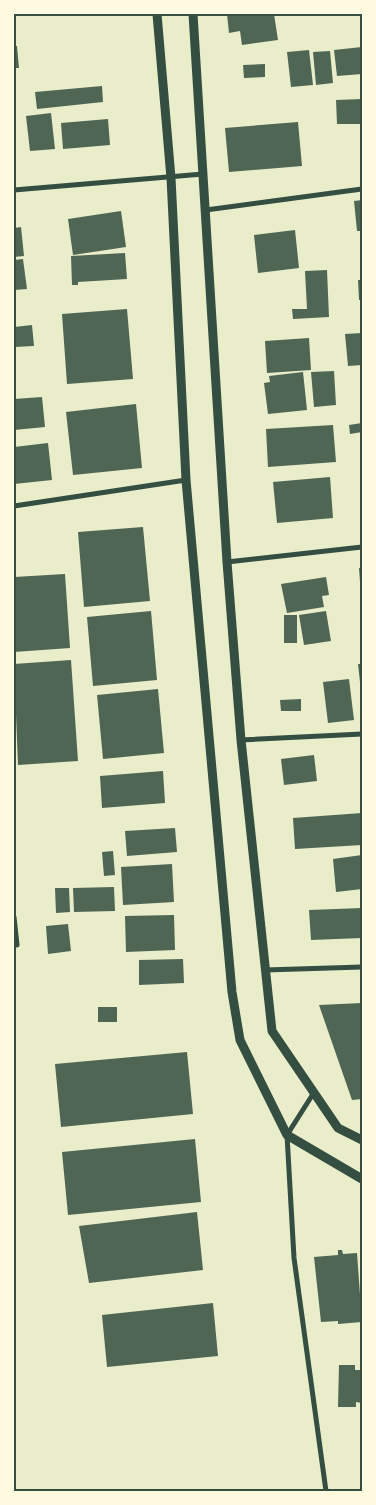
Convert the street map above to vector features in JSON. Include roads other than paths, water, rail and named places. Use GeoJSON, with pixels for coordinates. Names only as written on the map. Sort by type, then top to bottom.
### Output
{"type":"FeatureCollection","features":[{"type":"Feature","properties":{"kind":"street"},"geometry":{"type":"LineString","coordinates":[[158,14],[171,178],[186,480],[232,992],[240,1040],[287,1135],[294,1258],[326,1491]]}},
{"type":"Feature","properties":{"kind":"street"},"geometry":{"type":"LineString","coordinates":[[194,14],[227,562],[241,740],[272,1031],[313,1094],[338,1128],[362,1140]]}},
{"type":"Feature","properties":{"kind":"street"},"geometry":{"type":"LineString","coordinates":[[14,190],[203,174]]}},
{"type":"Feature","properties":{"kind":"street"},"geometry":{"type":"LineString","coordinates":[[206,210],[362,189]]}},
{"type":"Feature","properties":{"kind":"street"},"geometry":{"type":"LineString","coordinates":[[14,506],[186,480]]}},
{"type":"Feature","properties":{"kind":"street"},"geometry":{"type":"LineString","coordinates":[[227,562],[362,547]]}},
{"type":"Feature","properties":{"kind":"street"},"geometry":{"type":"LineString","coordinates":[[241,740],[362,734]]}},
{"type":"Feature","properties":{"kind":"street"},"geometry":{"type":"LineString","coordinates":[[14,917],[17,945]]}},
{"type":"Feature","properties":{"kind":"street"},"geometry":{"type":"LineString","coordinates":[[265,970],[362,967]]}},
{"type":"Feature","properties":{"kind":"street"},"geometry":{"type":"LineString","coordinates":[[287,1135],[313,1094]]}},
{"type":"Feature","properties":{"kind":"street"},"geometry":{"type":"LineString","coordinates":[[287,1135],[362,1179]]}}]}
